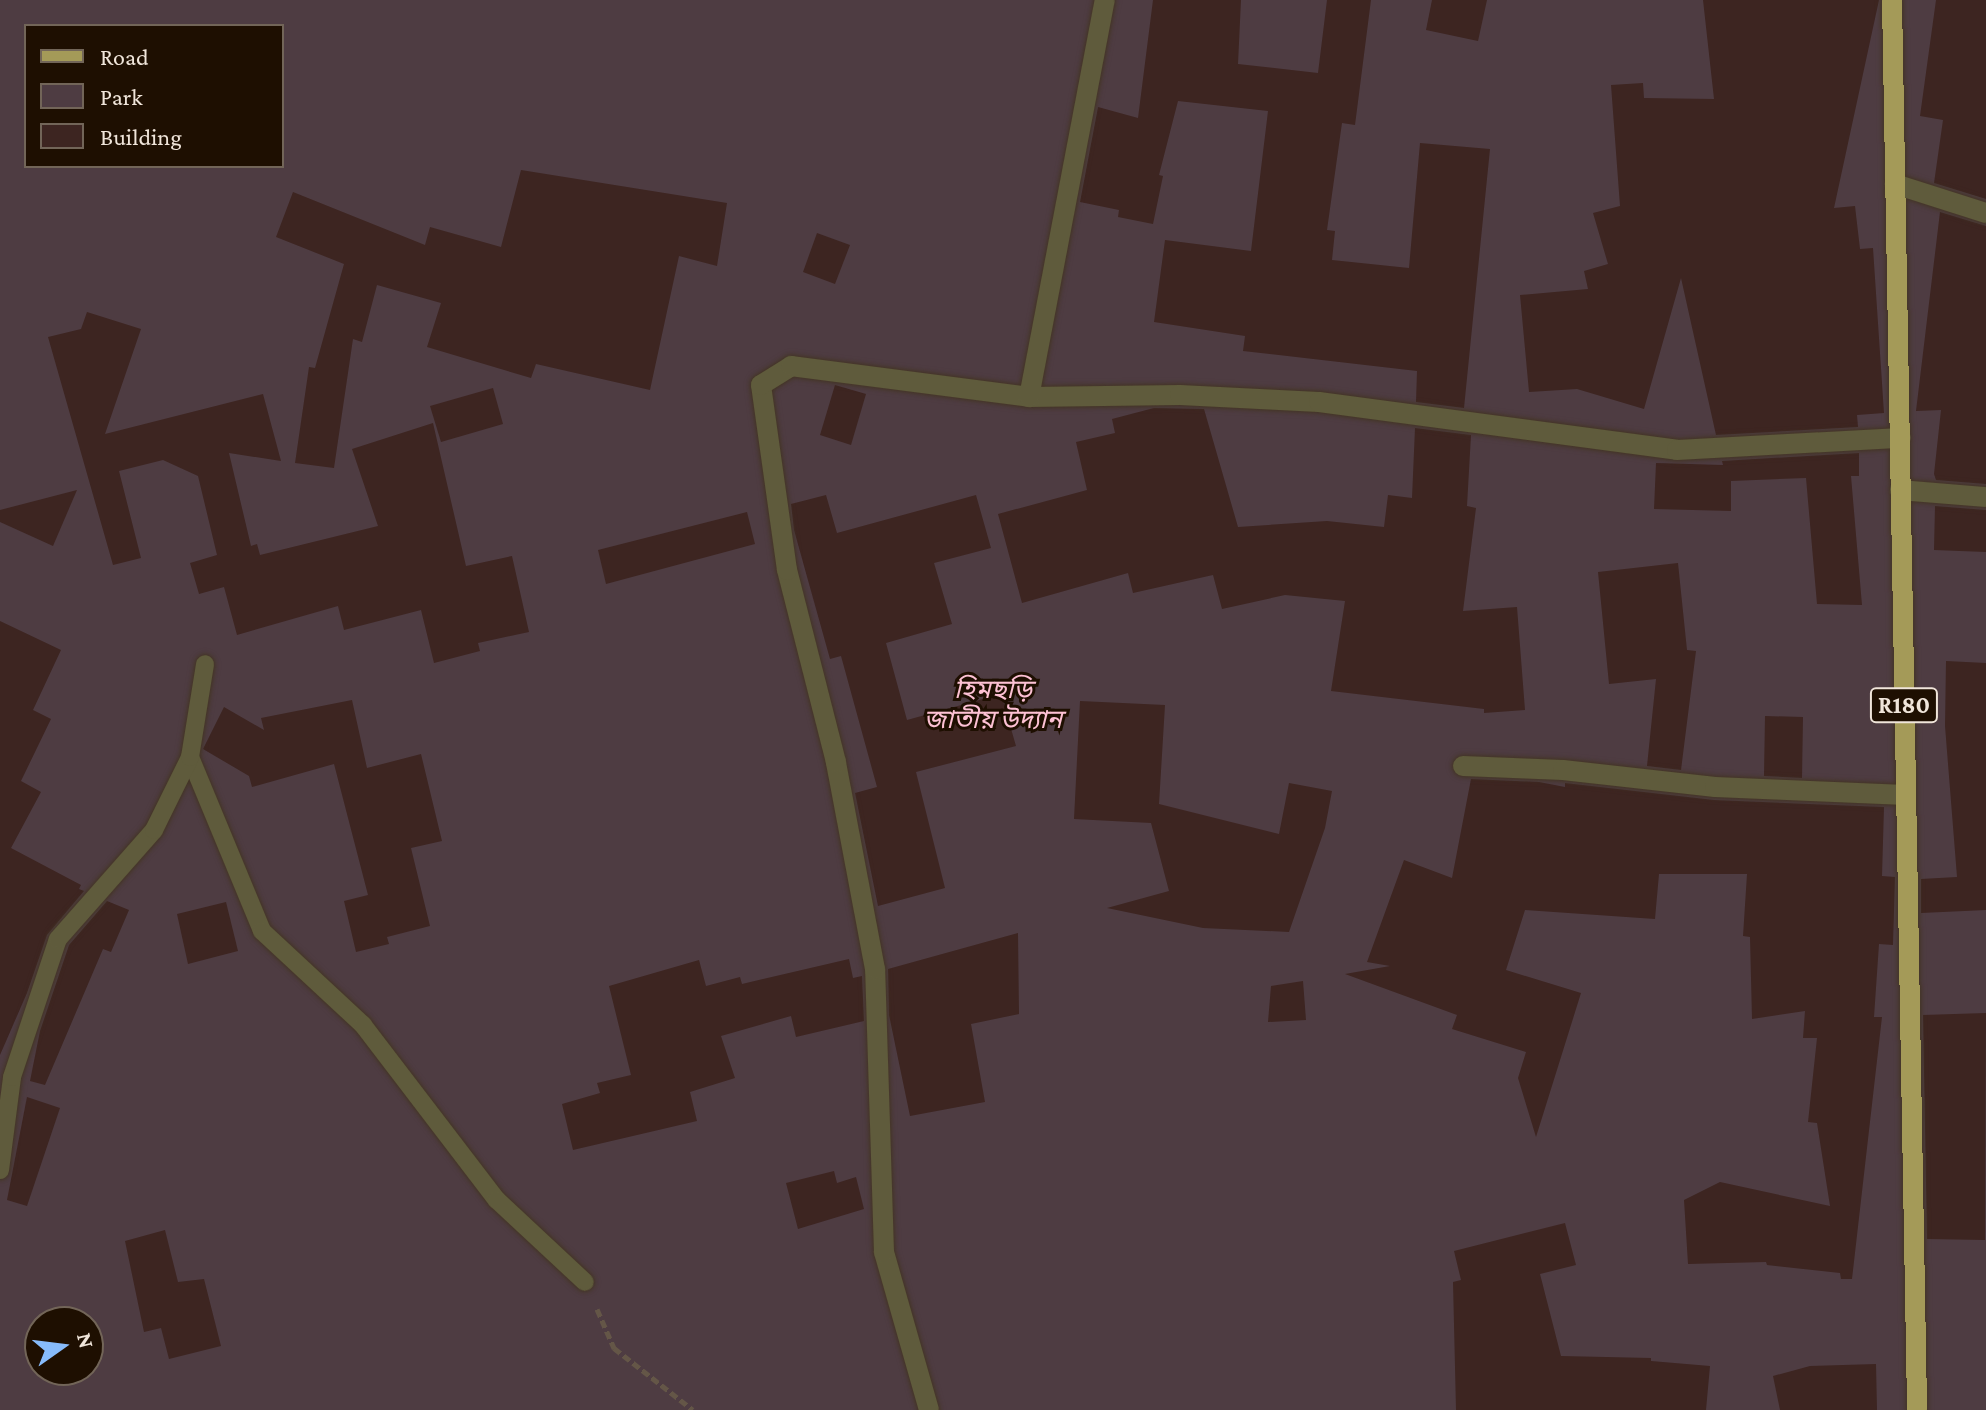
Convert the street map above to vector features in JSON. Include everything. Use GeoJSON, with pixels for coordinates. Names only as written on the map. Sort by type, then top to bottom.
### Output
{"type":"FeatureCollection","features":[{"type":"Feature","properties":{"kind":"main road","name":"R180"},"geometry":{"type":"LineString","coordinates":[[1892,0],[1917,1410]]}},
{"type":"Feature","properties":{"kind":"street"},"geometry":{"type":"LineString","coordinates":[[1029,397],[1105,0]]}},
{"type":"Feature","properties":{"kind":"street"},"geometry":{"type":"LineString","coordinates":[[1895,184],[1986,213]]}},
{"type":"Feature","properties":{"kind":"street"},"geometry":{"type":"LineString","coordinates":[[929,1410],[884,1252],[875,969],[836,762],[787,570],[761,385],[791,366],[1029,397],[1180,395],[1319,402],[1677,450],[1901,438]]}},
{"type":"Feature","properties":{"kind":"street"},"geometry":{"type":"LineString","coordinates":[[1900,490],[1986,497]]}},
{"type":"Feature","properties":{"kind":"street"},"geometry":{"type":"LineString","coordinates":[[1463,766],[1563,770],[1715,787],[1906,795]]}},
{"type":"Feature","properties":{"kind":"lane"},"geometry":{"type":"LineString","coordinates":[[0,1170],[12,1077],[58,939],[154,830],[190,757],[205,664]]}},
{"type":"Feature","properties":{"kind":"lane"},"geometry":{"type":"LineString","coordinates":[[190,757],[262,931],[363,1025],[497,1200],[585,1282]]}},
{"type":"Feature","properties":{"kind":"path"},"geometry":{"type":"LineString","coordinates":[[585,1282],[614,1348],[693,1410]]}},
{"type":"Feature","properties":{"kind":"green space","name":"হিমছড়ি জাতীয় উদ্যান"},"geometry":{"type":"Polygon","coordinates":[[[0,0],[1986,0],[1986,1410],[0,1410],[0,0]]]}},
{"type":"Feature","properties":{"kind":"building"},"geometry":{"type":"Polygon","coordinates":[[[1153,0],[1241,0],[1238,64],[1318,73],[1327,0],[1371,0],[1355,125],[1342,123],[1327,230],[1335,231],[1332,260],[1409,268],[1420,143],[1490,149],[1464,408],[1416,402],[1417,371],[1243,351],[1245,336],[1154,322],[1165,240],[1251,251],[1268,111],[1178,101],[1159,175],[1163,176],[1153,224],[1118,217],[1119,210],[1080,202],[1098,107],[1138,118],[1153,0]]]}},
{"type":"Feature","properties":{"kind":"building"},"geometry":{"type":"Polygon","coordinates":[[[1432,0],[1487,0],[1478,41],[1426,30],[1432,0]]]}},
{"type":"Feature","properties":{"kind":"building"},"geometry":{"type":"Polygon","coordinates":[[[1703,0],[1879,0],[1834,208],[1855,206],[1860,249],[1873,248],[1884,413],[1857,415],[1858,427],[1716,435],[1681,278],[1644,409],[1577,389],[1529,392],[1520,295],[1588,289],[1584,271],[1608,264],[1593,213],[1620,206],[1611,85],[1643,83],[1644,98],[1714,99],[1703,0]]]}},
{"type":"Feature","properties":{"kind":"building"},"geometry":{"type":"Polygon","coordinates":[[[1936,0],[1986,0],[1986,199],[1934,183],[1943,120],[1920,116],[1936,0]]]}},
{"type":"Feature","properties":{"kind":"building"},"geometry":{"type":"Polygon","coordinates":[[[521,170],[727,203],[717,266],[679,256],[650,390],[536,364],[531,378],[427,347],[441,303],[377,285],[362,342],[353,339],[334,468],[295,463],[309,367],[315,368],[344,264],[276,237],[293,192],[425,245],[430,227],[501,247],[521,170]]]}},
{"type":"Feature","properties":{"kind":"building"},"geometry":{"type":"Polygon","coordinates":[[[1940,212],[1986,226],[1986,484],[1936,480],[1934,474],[1941,410],[1916,411],[1940,212]]]}},
{"type":"Feature","properties":{"kind":"building"},"geometry":{"type":"Polygon","coordinates":[[[817,233],[850,245],[835,284],[803,272],[817,233]]]}},
{"type":"Feature","properties":{"kind":"building"},"geometry":{"type":"Polygon","coordinates":[[[87,312],[141,329],[105,434],[263,394],[281,461],[229,453],[251,546],[257,544],[260,555],[378,526],[352,449],[433,423],[466,566],[512,556],[529,632],[478,643],[480,651],[434,663],[421,610],[344,630],[338,606],[237,635],[224,587],[199,594],[190,563],[217,555],[198,476],[163,460],[119,471],[141,558],[113,565],[48,337],[81,329],[87,312]]]}},
{"type":"Feature","properties":{"kind":"building"},"geometry":{"type":"Polygon","coordinates":[[[835,385],[866,394],[851,445],[820,435],[835,385]]]}},
{"type":"Feature","properties":{"kind":"building"},"geometry":{"type":"Polygon","coordinates":[[[493,388],[503,424],[441,442],[430,406],[493,388]]]}},
{"type":"Feature","properties":{"kind":"building"},"geometry":{"type":"Polygon","coordinates":[[[1154,408],[1204,409],[1238,527],[1327,521],[1384,527],[1388,495],[1412,498],[1415,428],[1471,435],[1467,506],[1476,508],[1463,611],[1517,607],[1525,710],[1484,713],[1484,709],[1331,691],[1345,601],[1285,595],[1222,609],[1213,575],[1133,593],[1128,573],[1022,603],[998,514],[1087,490],[1076,442],[1115,433],[1112,419],[1154,408]]]}},
{"type":"Feature","properties":{"kind":"building"},"geometry":{"type":"Polygon","coordinates":[[[1859,453],[1859,476],[1851,476],[1862,605],[1817,604],[1806,478],[1731,481],[1731,511],[1654,509],[1656,463],[1723,465],[1722,461],[1859,453]]]}},
{"type":"Feature","properties":{"kind":"building"},"geometry":{"type":"Polygon","coordinates":[[[77,490],[53,546],[0,522],[0,510],[77,490]]]}},
{"type":"Feature","properties":{"kind":"building"},"geometry":{"type":"Polygon","coordinates":[[[826,495],[837,533],[976,495],[991,548],[934,563],[952,624],[886,643],[907,720],[1001,694],[1016,746],[916,772],[945,888],[878,906],[855,793],[877,787],[841,656],[830,659],[794,530],[791,504],[826,495]]]}},
{"type":"Feature","properties":{"kind":"building"},"geometry":{"type":"Polygon","coordinates":[[[1935,506],[1986,510],[1986,552],[1934,550],[1935,506]]]}},
{"type":"Feature","properties":{"kind":"building"},"geometry":{"type":"Polygon","coordinates":[[[747,512],[755,544],[606,584],[598,550],[747,512]]]}},
{"type":"Feature","properties":{"kind":"building"},"geometry":{"type":"Polygon","coordinates":[[[1678,563],[1687,650],[1696,651],[1681,770],[1647,766],[1656,679],[1609,684],[1598,572],[1678,563]]]}},
{"type":"Feature","properties":{"kind":"building"},"geometry":{"type":"Polygon","coordinates":[[[0,621],[61,650],[33,710],[51,719],[21,781],[41,792],[11,848],[81,885],[79,889],[84,891],[47,935],[27,993],[0,1055],[0,621]]]}},
{"type":"Feature","properties":{"kind":"building"},"geometry":{"type":"Polygon","coordinates":[[[1946,661],[1986,663],[1986,910],[1921,913],[1921,879],[1957,877],[1945,726],[1946,661]]]}},
{"type":"Feature","properties":{"kind":"building"},"geometry":{"type":"Polygon","coordinates":[[[352,700],[367,768],[421,754],[442,841],[411,848],[430,926],[387,937],[389,944],[356,952],[344,901],[368,895],[334,764],[252,787],[249,776],[203,749],[224,707],[264,730],[261,718],[352,700]]]}},
{"type":"Feature","properties":{"kind":"building"},"geometry":{"type":"Polygon","coordinates":[[[1080,701],[1165,705],[1159,804],[1279,834],[1289,783],[1332,791],[1325,828],[1289,932],[1203,928],[1107,908],[1169,891],[1151,823],[1074,819],[1080,701]]]}},
{"type":"Feature","properties":{"kind":"building"},"geometry":{"type":"Polygon","coordinates":[[[1765,716],[1803,717],[1802,778],[1764,776],[1765,716]]]}},
{"type":"Feature","properties":{"kind":"building"},"geometry":{"type":"Polygon","coordinates":[[[1471,779],[1539,782],[1565,787],[1565,783],[1714,800],[1884,807],[1882,876],[1895,877],[1893,945],[1879,944],[1874,1017],[1882,1017],[1852,1279],[1841,1279],[1840,1273],[1767,1265],[1766,1262],[1688,1264],[1684,1200],[1720,1182],[1830,1206],[1817,1123],[1808,1122],[1817,1038],[1803,1038],[1805,1011],[1752,1019],[1750,937],[1743,936],[1747,874],[1659,874],[1655,919],[1525,910],[1506,970],[1581,993],[1536,1137],[1518,1078],[1526,1052],[1452,1029],[1457,1015],[1345,974],[1390,966],[1367,962],[1404,860],[1452,878],[1471,779]]]}},
{"type":"Feature","properties":{"kind":"building"},"geometry":{"type":"Polygon","coordinates":[[[107,901],[129,910],[111,952],[103,949],[45,1085],[30,1081],[40,1031],[69,945],[107,901]]]}},
{"type":"Feature","properties":{"kind":"building"},"geometry":{"type":"Polygon","coordinates":[[[226,902],[238,951],[188,964],[177,914],[226,902]]]}},
{"type":"Feature","properties":{"kind":"building"},"geometry":{"type":"Polygon","coordinates":[[[1018,933],[1019,1014],[971,1024],[985,1102],[910,1116],[889,1015],[888,969],[1018,933]]]}},
{"type":"Feature","properties":{"kind":"building"},"geometry":{"type":"Polygon","coordinates":[[[849,959],[853,978],[862,976],[864,1021],[796,1037],[791,1016],[721,1036],[735,1078],[690,1092],[697,1121],[573,1150],[562,1104],[600,1093],[597,1083],[631,1075],[609,986],[699,960],[706,986],[740,977],[742,984],[849,959]]]}},
{"type":"Feature","properties":{"kind":"building"},"geometry":{"type":"Polygon","coordinates":[[[1303,981],[1306,1020],[1268,1022],[1271,986],[1303,981]]]}},
{"type":"Feature","properties":{"kind":"building"},"geometry":{"type":"Polygon","coordinates":[[[1986,1013],[1985,1240],[1927,1239],[1923,1015],[1986,1013]]]}},
{"type":"Feature","properties":{"kind":"building"},"geometry":{"type":"Polygon","coordinates":[[[27,1097],[60,1108],[27,1206],[7,1200],[27,1097]]]}},
{"type":"Feature","properties":{"kind":"building"},"geometry":{"type":"Polygon","coordinates":[[[834,1171],[837,1183],[856,1177],[864,1209],[798,1229],[786,1183],[834,1171]]]}},
{"type":"Feature","properties":{"kind":"building"},"geometry":{"type":"Polygon","coordinates":[[[1565,1223],[1576,1265],[1540,1274],[1561,1356],[1651,1358],[1651,1361],[1710,1366],[1706,1410],[1456,1410],[1453,1282],[1461,1280],[1454,1251],[1565,1223]]]}},
{"type":"Feature","properties":{"kind":"building"},"geometry":{"type":"Polygon","coordinates":[[[165,1230],[178,1282],[204,1279],[221,1346],[169,1359],[161,1328],[144,1332],[125,1241],[165,1230]]]}},
{"type":"Feature","properties":{"kind":"building"},"geometry":{"type":"Polygon","coordinates":[[[1876,1364],[1877,1410],[1780,1410],[1773,1376],[1810,1366],[1876,1364]]]}}]}
